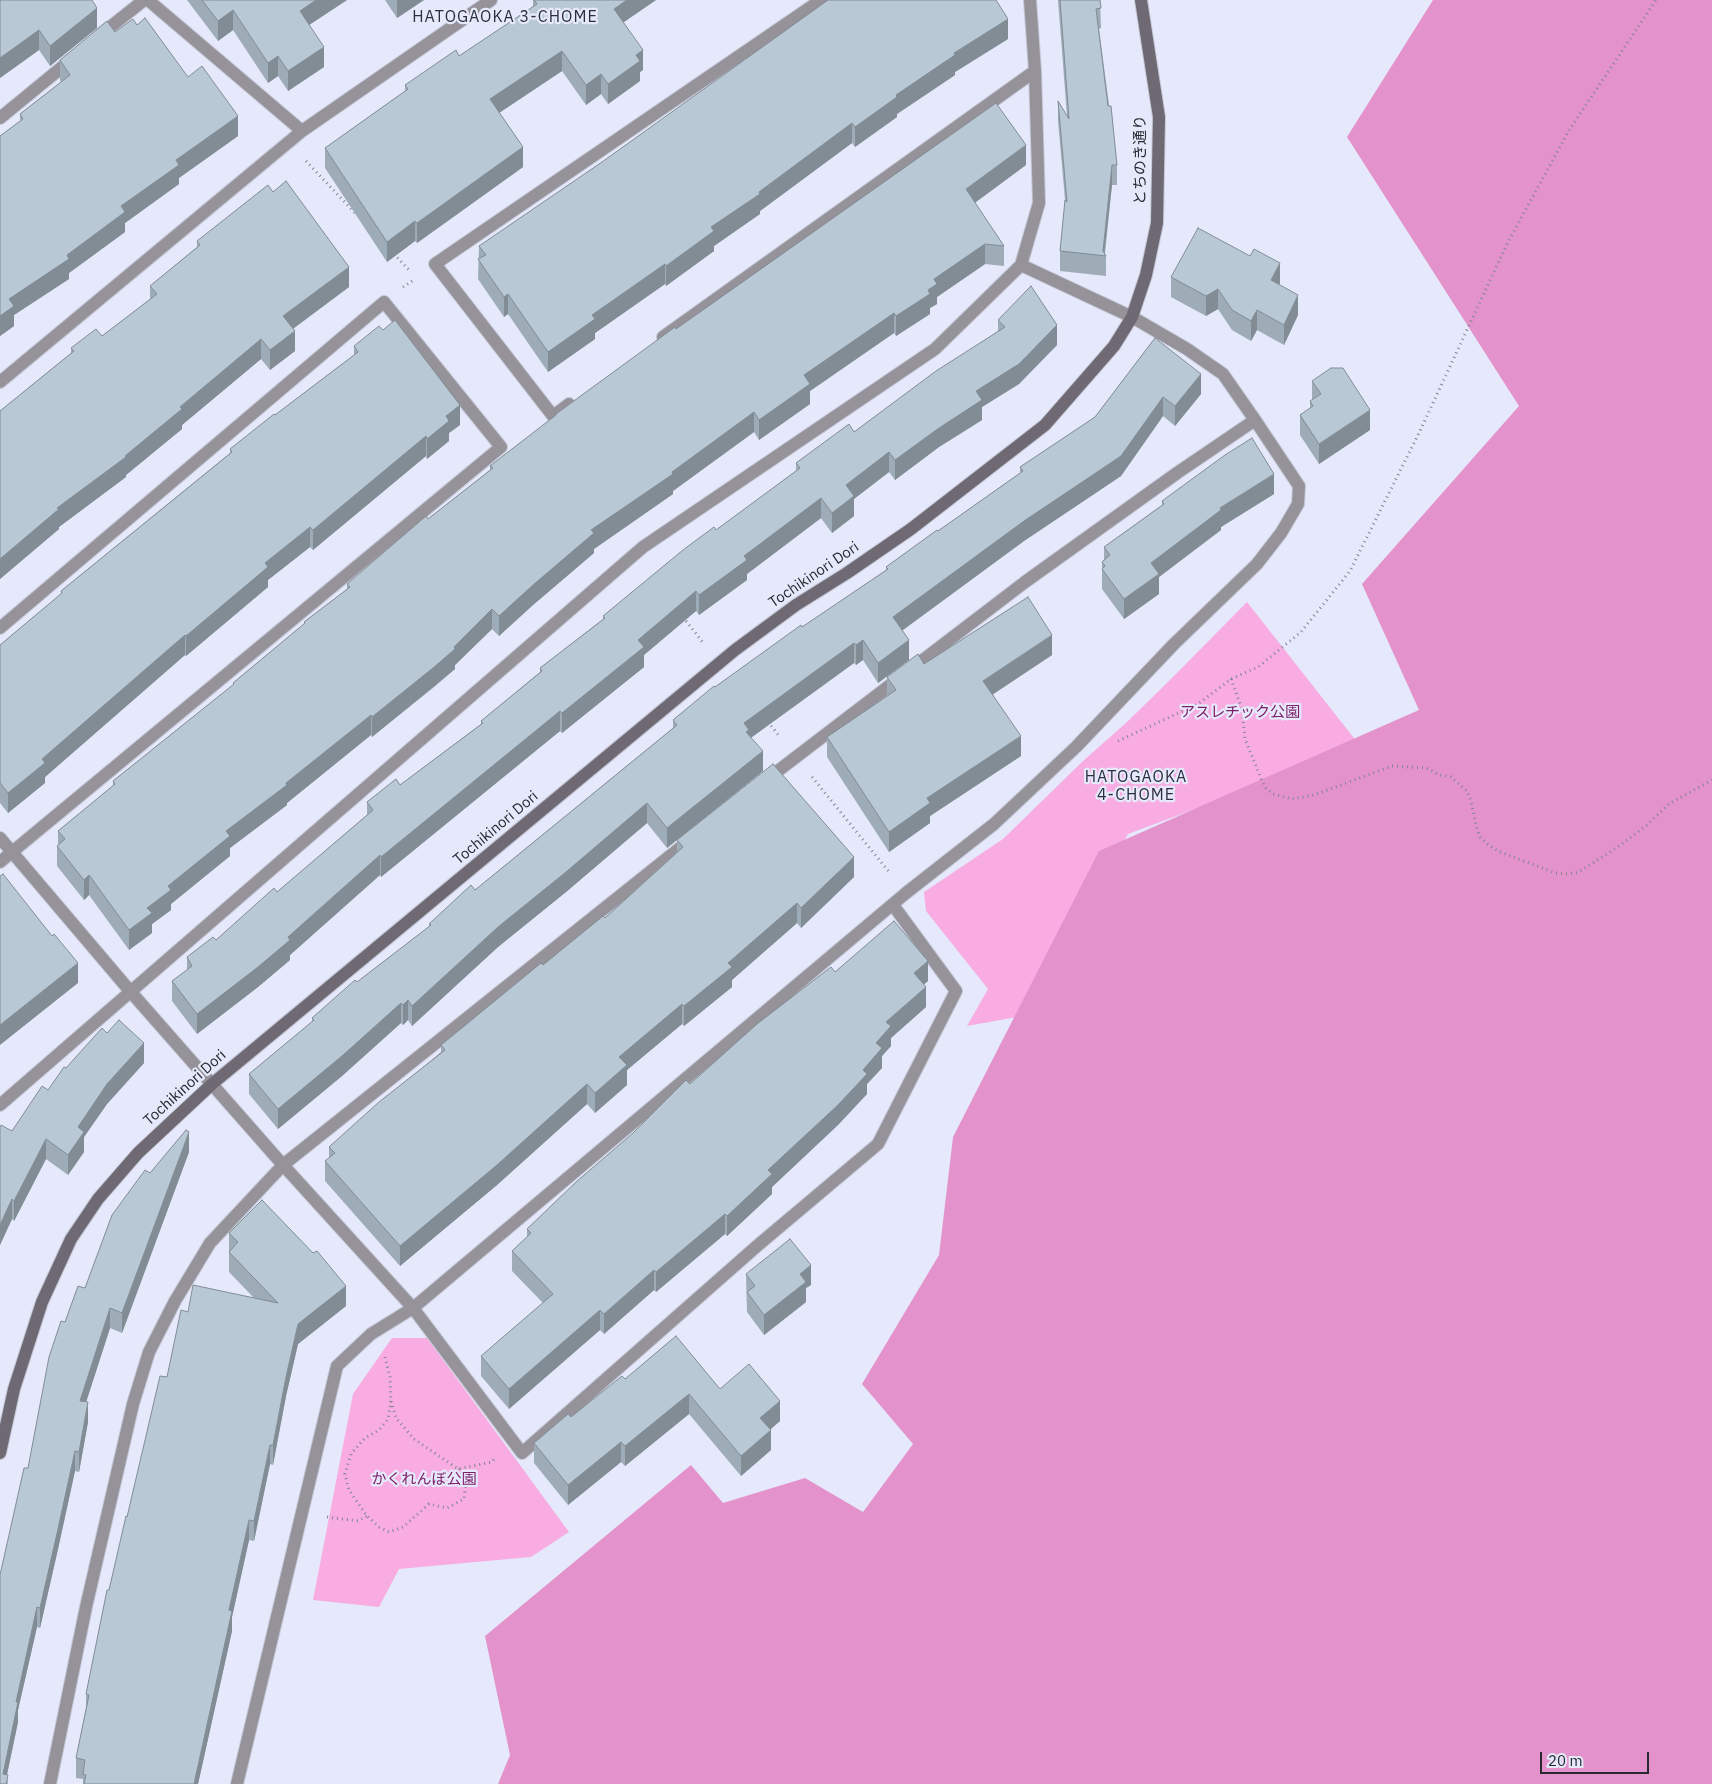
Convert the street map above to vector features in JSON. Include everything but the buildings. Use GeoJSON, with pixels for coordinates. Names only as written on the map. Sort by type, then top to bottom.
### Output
{"type":"FeatureCollection","features":[{"type":"Feature","properties":{"kind":"street"},"geometry":{"type":"LineString","coordinates":[[0,118],[144,0]]}},
{"type":"Feature","properties":{"kind":"street"},"geometry":{"type":"LineString","coordinates":[[148,0],[302,131]]}},
{"type":"Feature","properties":{"kind":"street"},"geometry":{"type":"LineString","coordinates":[[0,382],[302,131],[492,0]]}},
{"type":"Feature","properties":{"kind":"street"},"geometry":{"type":"LineString","coordinates":[[577,399],[553,416],[435,264],[821,0]]}},
{"type":"Feature","properties":{"kind":"street"},"geometry":{"type":"LineString","coordinates":[[0,1105],[644,547],[935,349],[1021,266],[1039,203],[1035,71],[1030,0]]}},
{"type":"Feature","properties":{"kind":"street","name":"とちのき通り"},"geometry":{"type":"LineString","coordinates":[[1132,317],[1146,274],[1157,223],[1159,117],[1141,0]]}},
{"type":"Feature","properties":{"kind":"street"},"geometry":{"type":"LineString","coordinates":[[649,347],[1035,71]]}},
{"type":"Feature","properties":{"kind":"street"},"geometry":{"type":"LineString","coordinates":[[237,1784],[337,1366],[371,1334],[413,1308],[906,893],[994,824],[1076,747],[1174,644],[1257,564],[1298,504],[1299,486],[1223,374],[1187,349],[1132,317],[1021,266]]}},
{"type":"Feature","properties":{"kind":"street"},"geometry":{"type":"LineString","coordinates":[[0,628],[384,302],[501,447],[0,862]]}},
{"type":"Feature","properties":{"kind":"street","name":"Tochikinori Dori"},"geometry":{"type":"LineString","coordinates":[[0,1454],[14,1390],[42,1302],[71,1239],[98,1199],[138,1152],[212,1084],[721,664],[735,650],[796,606],[911,529],[1045,424],[1114,346],[1132,317]]}},
{"type":"Feature","properties":{"kind":"street"},"geometry":{"type":"LineString","coordinates":[[756,787],[1025,582],[1177,473],[1255,420]]}},
{"type":"Feature","properties":{"kind":"street"},"geometry":{"type":"LineString","coordinates":[[50,1784],[95,1568],[133,1404],[149,1352],[174,1301],[210,1243],[283,1165],[702,831]]}},
{"type":"Feature","properties":{"kind":"street"},"geometry":{"type":"LineString","coordinates":[[0,838],[130,991],[283,1165],[413,1308],[512,1437],[522,1453],[750,1252],[878,1144],[956,991],[893,905]]}},
{"type":"Feature","properties":{"kind":"path"},"geometry":{"type":"LineString","coordinates":[[1076,747],[1120,740],[1198,704],[1231,680],[1258,667],[1301,632],[1350,571],[1419,433],[1507,244],[1568,132],[1656,0]]}},
{"type":"Feature","properties":{"kind":"path"},"geometry":{"type":"LineString","coordinates":[[302,157],[356,214]]}},
{"type":"Feature","properties":{"kind":"path"},"geometry":{"type":"LineString","coordinates":[[384,302],[416,278],[390,250]]}},
{"type":"Feature","properties":{"kind":"path"},"geometry":{"type":"LineString","coordinates":[[677,610],[721,664]]}},
{"type":"Feature","properties":{"kind":"path"},"geometry":{"type":"LineString","coordinates":[[1231,680],[1242,709],[1245,739],[1262,781],[1273,794],[1292,800],[1298,797],[1314,795],[1392,766],[1426,768],[1440,775],[1451,777],[1467,791],[1477,829],[1480,837],[1486,843],[1498,851],[1555,873],[1568,874],[1579,872],[1647,825],[1669,804],[1712,780]]}},
{"type":"Feature","properties":{"kind":"path"},"geometry":{"type":"LineString","coordinates":[[764,718],[906,893]]}},
{"type":"Feature","properties":{"kind":"path"},"geometry":{"type":"LineString","coordinates":[[371,1334],[384,1354],[390,1377],[391,1401],[388,1419],[379,1430],[365,1438],[350,1454],[345,1474],[350,1490],[368,1516],[379,1527],[389,1532],[403,1527],[429,1504],[447,1508],[464,1499],[466,1481],[458,1469],[414,1439],[396,1418],[391,1401]]}},
{"type":"Feature","properties":{"kind":"path"},"geometry":{"type":"LineString","coordinates":[[458,1469],[492,1462],[512,1437]]}},
{"type":"Feature","properties":{"kind":"path"},"geometry":{"type":"LineString","coordinates":[[338,1518],[358,1521],[368,1516]]}},
{"type":"Feature","properties":{"kind":"green space","name":"アスレチック公園"},"geometry":{"type":"Polygon","coordinates":[[[1247,602],[1361,747],[1128,834],[1028,1015],[967,1026],[988,989],[926,911],[924,892],[1003,839],[1083,761],[1127,722],[1247,602]]]}},
{"type":"Feature","properties":{"kind":"green space","name":"かくれんぼ公園"},"geometry":{"type":"Polygon","coordinates":[[[392,1338],[427,1338],[569,1532],[531,1557],[399,1569],[379,1607],[313,1600],[353,1394],[392,1338]]]}},
{"type":"Feature","properties":{"kind":"shaded area"},"geometry":{"type":"Polygon","coordinates":[[[1433,0],[1712,0],[1712,1784],[498,1784],[510,1755],[485,1636],[691,1465],[723,1503],[805,1478],[863,1512],[913,1444],[862,1384],[939,1255],[953,1137],[1099,851],[1419,710],[1362,584],[1519,406],[1347,137],[1433,0]]]}},
{"type":"Feature","properties":{"kind":"district","name":"HATOGAOKA 3-CHOME"},"geometry":{"type":"Point","coordinates":[505,17]}},
{"type":"Feature","properties":{"kind":"district","name":"HATOGAOKA 4-CHOME"},"geometry":{"type":"Point","coordinates":[1136,786]}}]}
